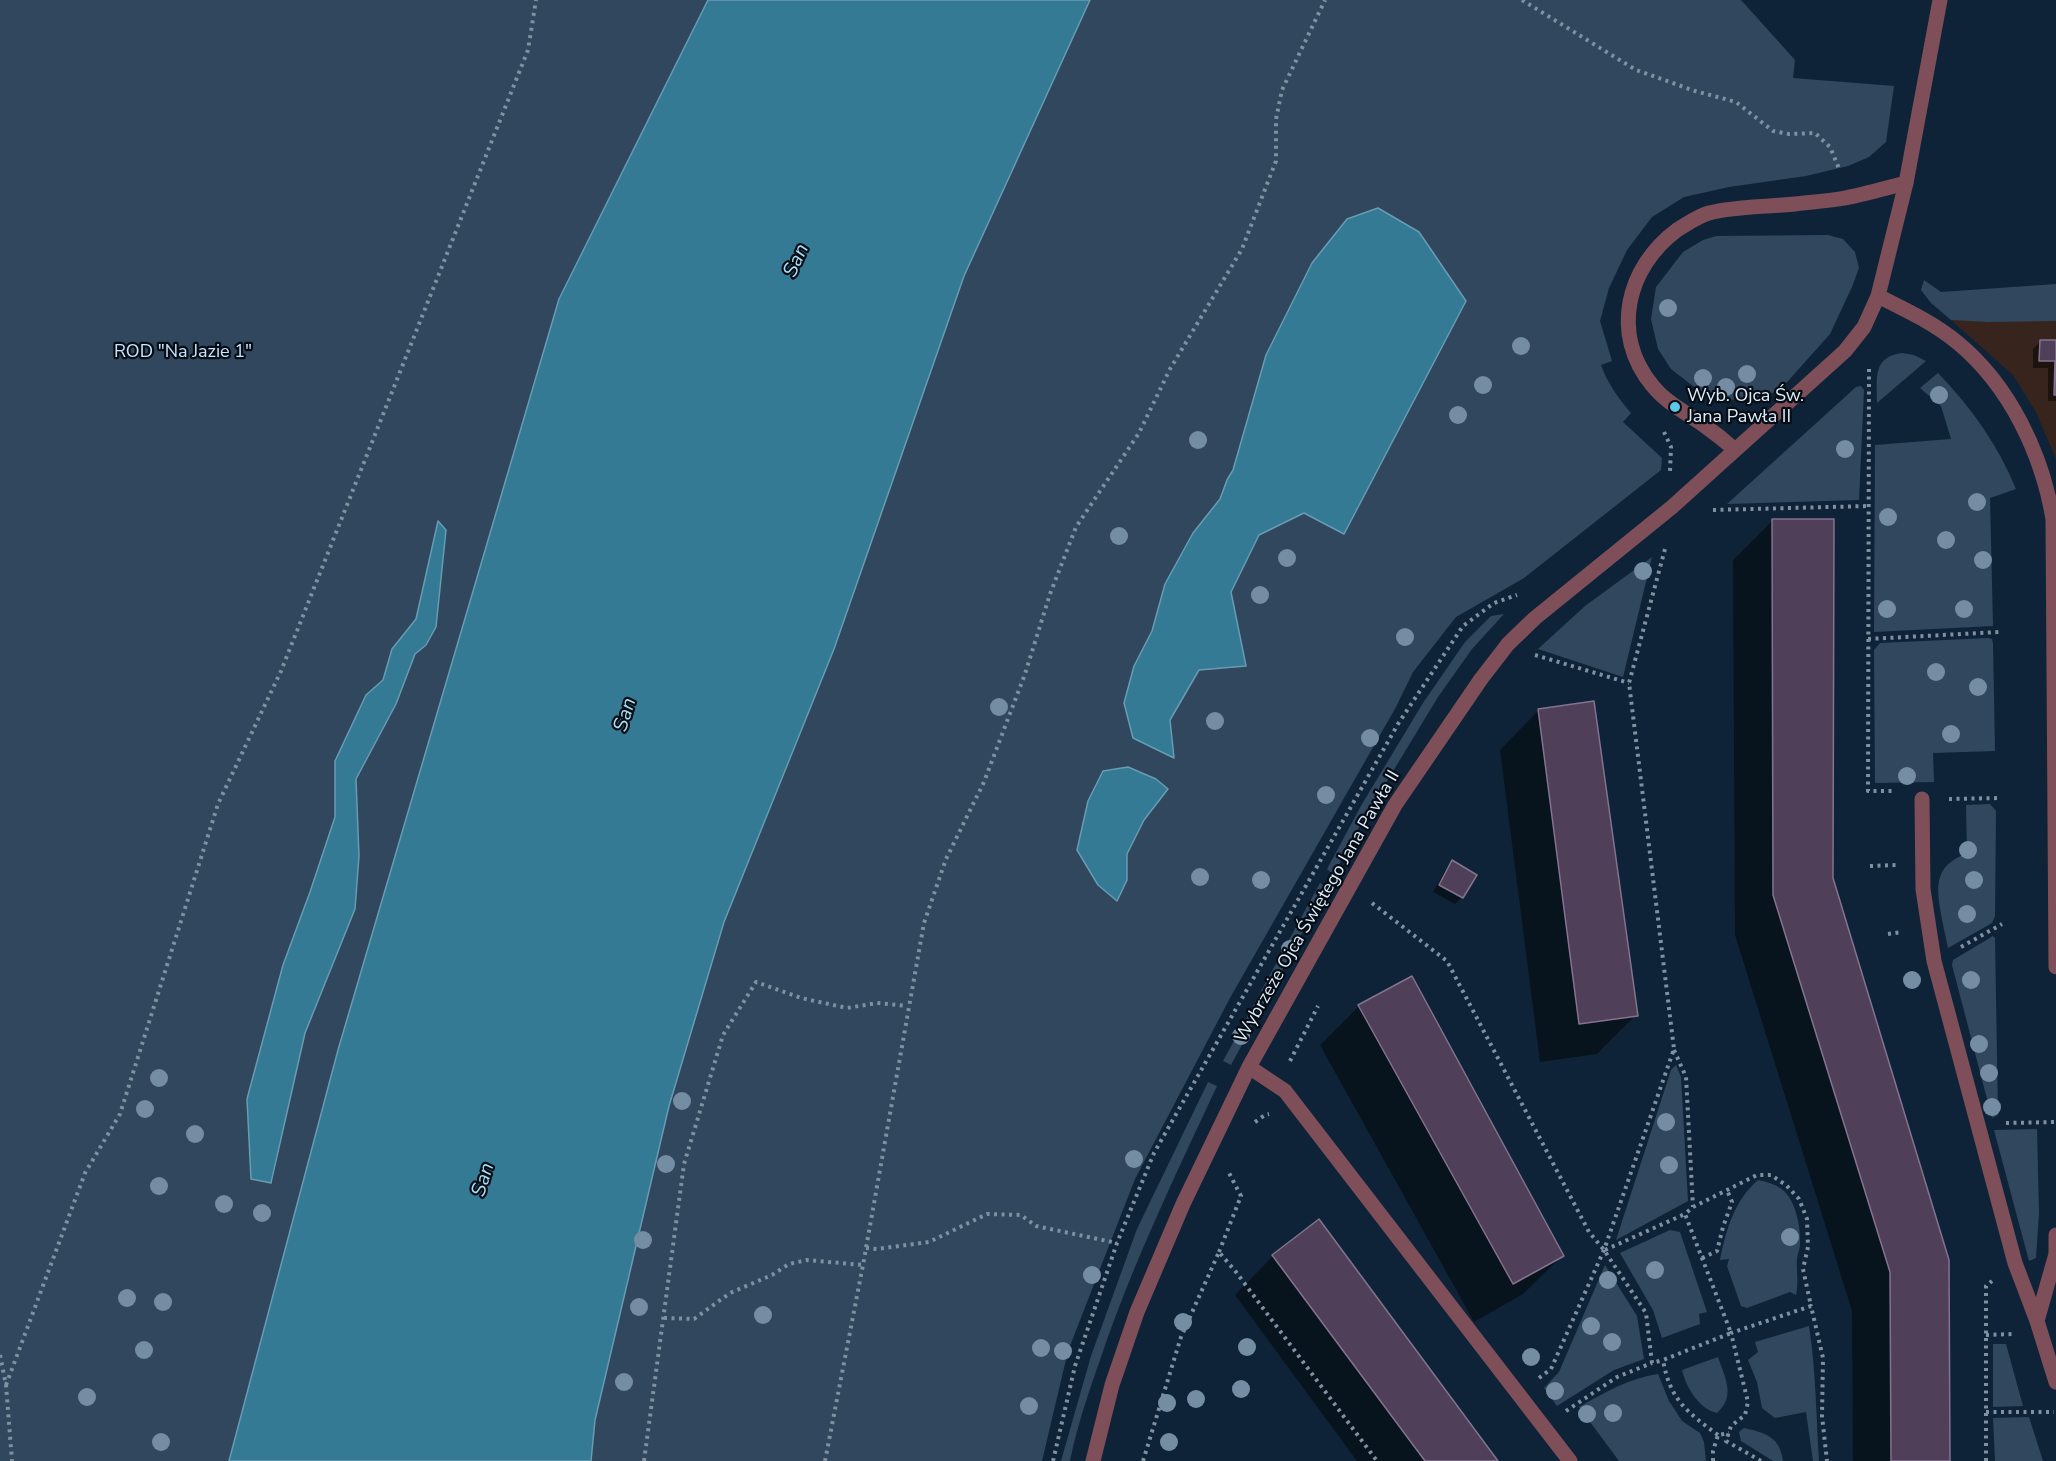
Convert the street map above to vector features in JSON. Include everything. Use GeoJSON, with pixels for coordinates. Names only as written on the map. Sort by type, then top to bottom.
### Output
{"type":"FeatureCollection","features":[{"type":"Feature","properties":{"kind":"street","name":"Wybrzeże Ojca Świętego Jana Pawła II"},"geometry":{"type":"LineString","coordinates":[[1093,1461],[1112,1386],[1137,1312],[1183,1204],[1249,1067],[1395,805],[1474,689],[1508,644],[1535,618],[1672,507],[1845,351],[1864,327],[1878,296],[1906,183],[1941,0]]}},
{"type":"Feature","properties":{"kind":"street"},"geometry":{"type":"LineString","coordinates":[[1734,449],[1675,407],[1653,387],[1642,372],[1630,335],[1628,313],[1633,287],[1644,264],[1662,242],[1684,225],[1708,214],[1735,208],[1843,199],[1906,183]]}},
{"type":"Feature","properties":{"kind":"street"},"geometry":{"type":"LineString","coordinates":[[1878,296],[1925,320],[1959,343],[1987,372],[2017,416],[2040,464],[2048,491],[2053,519],[2056,967]]}},
{"type":"Feature","properties":{"kind":"street"},"geometry":{"type":"LineString","coordinates":[[1922,799],[1923,889],[1934,961],[2015,1263],[2037,1321],[2056,1382]]}},
{"type":"Feature","properties":{"kind":"street"},"geometry":{"type":"LineString","coordinates":[[1249,1067],[1285,1091],[1570,1461]]}},
{"type":"Feature","properties":{"kind":"street"},"geometry":{"type":"LineString","coordinates":[[2037,1321],[2056,1254],[2056,1235]]}},
{"type":"Feature","properties":{"kind":"path"},"geometry":{"type":"LineString","coordinates":[[6,1385],[85,1173],[120,1114],[218,804],[281,671],[528,50],[536,0]]}},
{"type":"Feature","properties":{"kind":"path"},"geometry":{"type":"LineString","coordinates":[[825,1461],[863,1265],[907,1006],[927,912],[946,859],[984,783],[1024,674],[1050,594],[1076,527],[1139,433],[1170,369],[1242,249],[1276,161],[1276,119],[1282,90],[1325,0]]}},
{"type":"Feature","properties":{"kind":"path"},"geometry":{"type":"LineString","coordinates":[[1522,0],[1636,70],[1695,91],[1736,102],[1773,131],[1788,134],[1815,133],[1830,147],[1839,166],[1843,199]]}},
{"type":"Feature","properties":{"kind":"path"},"geometry":{"type":"LineString","coordinates":[[1860,376],[1869,369],[1868,791]]}},
{"type":"Feature","properties":{"kind":"path"},"geometry":{"type":"LineString","coordinates":[[1719,502],[1710,510],[1868,506]]}},
{"type":"Feature","properties":{"kind":"path"},"geometry":{"type":"LineString","coordinates":[[1658,549],[1666,544],[1629,683],[1674,1049],[1686,1077],[1693,1207]]}},
{"type":"Feature","properties":{"kind":"path"},"geometry":{"type":"LineString","coordinates":[[1868,639],[1999,632]]}},
{"type":"Feature","properties":{"kind":"path"},"geometry":{"type":"LineString","coordinates":[[1537,645],[1529,654],[1629,683]]}},
{"type":"Feature","properties":{"kind":"path"},"geometry":{"type":"LineString","coordinates":[[1365,912],[1370,902],[1373,903],[1447,961],[1589,1232],[1646,1313],[1652,1363]]}},
{"type":"Feature","properties":{"kind":"path"},"geometry":{"type":"LineString","coordinates":[[1934,961],[2002,924]]}},
{"type":"Feature","properties":{"kind":"path"},"geometry":{"type":"LineString","coordinates":[[644,1461],[684,1164],[723,1035],[756,982],[801,998],[847,1008],[877,1003],[907,1006]]}},
{"type":"Feature","properties":{"kind":"path"},"geometry":{"type":"LineString","coordinates":[[1265,1115],[1319,1004]]}},
{"type":"Feature","properties":{"kind":"path"},"geometry":{"type":"LineString","coordinates":[[1519,1394],[1551,1369],[1604,1251],[1674,1049]]}},
{"type":"Feature","properties":{"kind":"path"},"geometry":{"type":"LineString","coordinates":[[1251,1130],[1257,1120],[1265,1115],[1274,1114]]}},
{"type":"Feature","properties":{"kind":"path"},"geometry":{"type":"LineString","coordinates":[[1143,1461],[1181,1337],[1241,1196],[1228,1171]]}},
{"type":"Feature","properties":{"kind":"path"},"geometry":{"type":"LineString","coordinates":[[1604,1251],[1685,1214],[1693,1207],[1757,1175],[1771,1174],[1786,1185],[1799,1199],[1807,1219],[1808,1247],[1803,1269],[1823,1358],[1822,1416],[1827,1461]]}},
{"type":"Feature","properties":{"kind":"path"},"geometry":{"type":"LineString","coordinates":[[1702,1257],[1718,1251],[1722,1227],[1732,1202],[1727,1190]]}},
{"type":"Feature","properties":{"kind":"path"},"geometry":{"type":"LineString","coordinates":[[866,1248],[877,1249],[929,1242],[987,1214],[1021,1215],[1036,1226],[1117,1243]]}},
{"type":"Feature","properties":{"kind":"path"},"geometry":{"type":"LineString","coordinates":[[1685,1214],[1731,1333],[1748,1402],[1745,1415],[1731,1426],[1726,1441],[1761,1461]]}},
{"type":"Feature","properties":{"kind":"path"},"geometry":{"type":"LineString","coordinates":[[1219,1252],[1377,1461]]}},
{"type":"Feature","properties":{"kind":"path"},"geometry":{"type":"LineString","coordinates":[[664,1318],[694,1318],[730,1293],[772,1275],[789,1264],[807,1260],[863,1265]]}},
{"type":"Feature","properties":{"kind":"path"},"geometry":{"type":"LineString","coordinates":[[1986,1461],[1986,1286],[1994,1279]]}},
{"type":"Feature","properties":{"kind":"path"},"geometry":{"type":"LineString","coordinates":[[1544,1426],[1617,1377],[1731,1333],[1811,1306]]}},
{"type":"Feature","properties":{"kind":"path"},"geometry":{"type":"LineString","coordinates":[[0,1355],[6,1385],[12,1461]]}},
{"type":"Feature","properties":{"kind":"path"},"geometry":{"type":"LineString","coordinates":[[1663,1360],[1666,1378],[1676,1398],[1693,1416],[1718,1435],[1729,1433]]}},
{"type":"Feature","properties":{"kind":"path"},"geometry":{"type":"LineString","coordinates":[[1986,1412],[2056,1412]]}},
{"type":"Feature","properties":{"kind":"path"},"geometry":{"type":"LineString","coordinates":[[1713,1461],[1713,1450],[1718,1435]]}},
{"type":"Feature","properties":{"kind":"shaded area"},"geometry":{"type":"Polygon","coordinates":[[[2056,316],[2056,459],[2036,412],[2013,375],[1951,320],[2056,316]]]}},
{"type":"Feature","properties":{"kind":"green space","name":"ROD \"Na Jazie 1\""},"geometry":{"type":"Polygon","coordinates":[[[0,0],[708,0],[559,299],[338,1050],[229,1461],[0,1461],[0,0]],[[439,522],[416,619],[392,649],[383,680],[366,695],[335,817],[283,965],[247,1099],[251,1178],[272,1183],[305,1033],[355,909],[359,856],[356,779],[396,704],[415,654],[426,645],[439,522]]]}},
{"type":"Feature","properties":{"kind":"green space"},"geometry":{"type":"Polygon","coordinates":[[[1090,0],[1741,0],[1795,60],[1793,78],[1894,86],[1886,142],[1869,157],[1848,166],[1806,176],[1729,187],[1684,197],[1652,217],[1627,250],[1609,288],[1600,321],[1612,361],[1601,365],[1614,391],[1631,413],[1623,422],[1662,458],[1661,470],[1524,578],[1456,617],[1413,672],[1396,707],[1230,998],[1135,1179],[1068,1351],[1042,1461],[591,1461],[595,1420],[669,1106],[724,922],[834,649],[964,276],[1090,0]],[[1312,263],[1266,355],[1233,470],[1220,499],[1193,533],[1165,584],[1152,631],[1134,666],[1173,758],[1169,720],[1199,670],[1245,665],[1231,592],[1259,535],[1304,513],[1344,534],[1312,263]],[[1156,779],[1127,854],[1144,820],[1168,789],[1156,779]]]}},
{"type":"Feature","properties":{"kind":"green space"},"geometry":{"type":"Polygon","coordinates":[[[1828,235],[1843,239],[1855,252],[1859,268],[1830,334],[1780,390],[1761,397],[1726,400],[1698,390],[1671,369],[1658,349],[1651,319],[1656,287],[1683,252],[1703,240],[1716,236],[1828,235]]]}},
{"type":"Feature","properties":{"kind":"green space"},"geometry":{"type":"Polygon","coordinates":[[[1924,280],[1941,292],[2056,284],[2056,321],[1951,320],[1931,303],[1921,290],[1924,280]]]}},
{"type":"Feature","properties":{"kind":"green space"},"geometry":{"type":"Polygon","coordinates":[[[1902,353],[1914,355],[1926,361],[1877,403],[1877,378],[1881,364],[1892,355],[1902,353]]]}},
{"type":"Feature","properties":{"kind":"green space"},"geometry":{"type":"Polygon","coordinates":[[[1938,373],[1983,427],[2016,489],[1990,498],[1993,626],[1874,632],[1875,445],[1951,439],[1941,406],[1920,388],[1938,373]]]}},
{"type":"Feature","properties":{"kind":"green space"},"geometry":{"type":"Polygon","coordinates":[[[1861,386],[1864,390],[1859,500],[1727,504],[1856,387],[1861,386]]]}},
{"type":"Feature","properties":{"kind":"green space"},"geometry":{"type":"Polygon","coordinates":[[[1652,557],[1623,677],[1538,649],[1585,606],[1652,557]]]}},
{"type":"Feature","properties":{"kind":"green space"},"geometry":{"type":"Polygon","coordinates":[[[1504,614],[1472,649],[1438,697],[1344,852],[1335,876],[1327,869],[1362,804],[1423,703],[1465,642],[1491,616],[1504,614]]]}},
{"type":"Feature","properties":{"kind":"green space"},"geometry":{"type":"Polygon","coordinates":[[[1992,639],[1993,644],[1995,751],[1933,753],[1934,782],[1875,783],[1874,650],[1880,643],[1992,639]]]}},
{"type":"Feature","properties":{"kind":"green space"},"geometry":{"type":"Polygon","coordinates":[[[1990,804],[1996,811],[1995,916],[1992,923],[1948,948],[1939,902],[1940,877],[1947,865],[1967,853],[1966,805],[1990,804]]]}},
{"type":"Feature","properties":{"kind":"green space"},"geometry":{"type":"Polygon","coordinates":[[[1320,883],[1327,887],[1231,1065],[1223,1061],[1320,883]]]}},
{"type":"Feature","properties":{"kind":"green space"},"geometry":{"type":"Polygon","coordinates":[[[1993,936],[1995,938],[1998,1115],[1992,1118],[1952,965],[1953,960],[1993,936]]]}},
{"type":"Feature","properties":{"kind":"green space"},"geometry":{"type":"Polygon","coordinates":[[[1676,1065],[1681,1077],[1688,1201],[1616,1240],[1671,1070],[1676,1065]]]}},
{"type":"Feature","properties":{"kind":"green space"},"geometry":{"type":"Polygon","coordinates":[[[1208,1082],[1217,1086],[1155,1221],[1112,1325],[1087,1398],[1070,1461],[1061,1461],[1091,1356],[1137,1229],[1208,1082]]]}},
{"type":"Feature","properties":{"kind":"green space"},"geometry":{"type":"Polygon","coordinates":[[[2037,1129],[2039,1213],[2036,1258],[2029,1261],[1994,1130],[2037,1129]]]}},
{"type":"Feature","properties":{"kind":"green space"},"geometry":{"type":"Polygon","coordinates":[[[1758,1180],[1781,1189],[1795,1208],[1800,1238],[1797,1286],[1796,1295],[1790,1292],[1747,1308],[1741,1306],[1727,1266],[1729,1259],[1720,1260],[1732,1217],[1743,1197],[1758,1180]]]}},
{"type":"Feature","properties":{"kind":"green space"},"geometry":{"type":"Polygon","coordinates":[[[1670,1230],[1680,1232],[1707,1312],[1699,1314],[1700,1324],[1662,1338],[1653,1310],[1620,1253],[1670,1230]]]}},
{"type":"Feature","properties":{"kind":"green space"},"geometry":{"type":"Polygon","coordinates":[[[1605,1265],[1637,1316],[1644,1359],[1614,1370],[1557,1406],[1544,1388],[1559,1372],[1605,1265]]]}},
{"type":"Feature","properties":{"kind":"green space"},"geometry":{"type":"Polygon","coordinates":[[[1809,1326],[1819,1461],[1813,1461],[1806,1412],[1775,1418],[1762,1408],[1757,1382],[1748,1360],[1758,1352],[1755,1342],[1809,1326]]]}},
{"type":"Feature","properties":{"kind":"green space"},"geometry":{"type":"Polygon","coordinates":[[[1993,1344],[2006,1344],[2023,1406],[1993,1407],[1993,1344]]]}},
{"type":"Feature","properties":{"kind":"green space"},"geometry":{"type":"Polygon","coordinates":[[[1718,1357],[1726,1379],[1728,1393],[1723,1407],[1717,1413],[1704,1407],[1694,1396],[1682,1370],[1718,1357]]]}},
{"type":"Feature","properties":{"kind":"green space"},"geometry":{"type":"Polygon","coordinates":[[[1658,1374],[1669,1401],[1682,1421],[1700,1433],[1704,1442],[1706,1461],[1619,1461],[1579,1407],[1607,1391],[1658,1374]]]}},
{"type":"Feature","properties":{"kind":"green space"},"geometry":{"type":"Polygon","coordinates":[[[2029,1417],[2043,1461],[1995,1461],[1993,1418],[2029,1417]]]}},
{"type":"Feature","properties":{"kind":"green space"},"geometry":{"type":"Polygon","coordinates":[[[1744,1428],[1771,1437],[1779,1446],[1783,1461],[1773,1461],[1741,1441],[1739,1432],[1744,1428]]]}},
{"type":"Feature","properties":{"kind":"water","name":"San"},"geometry":{"type":"Polygon","coordinates":[[[708,0],[1090,0],[964,276],[834,649],[724,922],[669,1106],[595,1420],[591,1461],[229,1461],[338,1050],[559,299],[708,0]]]}},
{"type":"Feature","properties":{"kind":"water"},"geometry":{"type":"Polygon","coordinates":[[[1378,208],[1419,232],[1466,301],[1344,534],[1304,513],[1259,535],[1231,592],[1246,666],[1199,670],[1170,720],[1174,758],[1133,738],[1124,703],[1134,666],[1152,631],[1165,584],[1193,533],[1220,499],[1233,470],[1266,355],[1312,263],[1347,219],[1378,208]]]}},
{"type":"Feature","properties":{"kind":"water"},"geometry":{"type":"Polygon","coordinates":[[[438,521],[446,530],[436,627],[426,645],[415,654],[396,704],[356,779],[359,856],[355,909],[305,1033],[271,1183],[251,1179],[247,1099],[283,965],[335,817],[335,761],[366,695],[383,680],[392,649],[416,619],[438,521]]]}},
{"type":"Feature","properties":{"kind":"water"},"geometry":{"type":"Polygon","coordinates":[[[1128,767],[1156,779],[1168,789],[1144,820],[1127,854],[1127,880],[1117,901],[1098,885],[1077,850],[1088,801],[1103,771],[1128,767]]]}},
{"type":"Feature","properties":{"kind":"building"},"geometry":{"type":"Polygon","coordinates":[[[2040,340],[2056,340],[2056,395],[2054,395],[2055,361],[2039,361],[2040,340]]]}},
{"type":"Feature","properties":{"kind":"building"},"geometry":{"type":"Polygon","coordinates":[[[1772,519],[1834,519],[1833,878],[1949,1260],[1950,1461],[1891,1461],[1890,1272],[1773,895],[1772,519]]]}},
{"type":"Feature","properties":{"kind":"building"},"geometry":{"type":"Polygon","coordinates":[[[1594,701],[1638,1016],[1579,1024],[1538,709],[1594,701]]]}},
{"type":"Feature","properties":{"kind":"building"},"geometry":{"type":"Polygon","coordinates":[[[1452,860],[1477,875],[1463,898],[1439,885],[1452,860]]]}},
{"type":"Feature","properties":{"kind":"building"},"geometry":{"type":"Polygon","coordinates":[[[1412,976],[1564,1256],[1513,1284],[1358,1005],[1412,976]]]}},
{"type":"Feature","properties":{"kind":"building"},"geometry":{"type":"Polygon","coordinates":[[[1319,1219],[1498,1461],[1425,1461],[1272,1255],[1319,1219]]]}},
{"type":"Feature","properties":{"kind":"place","name":"Wyb. Ojca Św. Jana Pawła II"},"geometry":{"type":"Point","coordinates":[1675,407]}}]}
